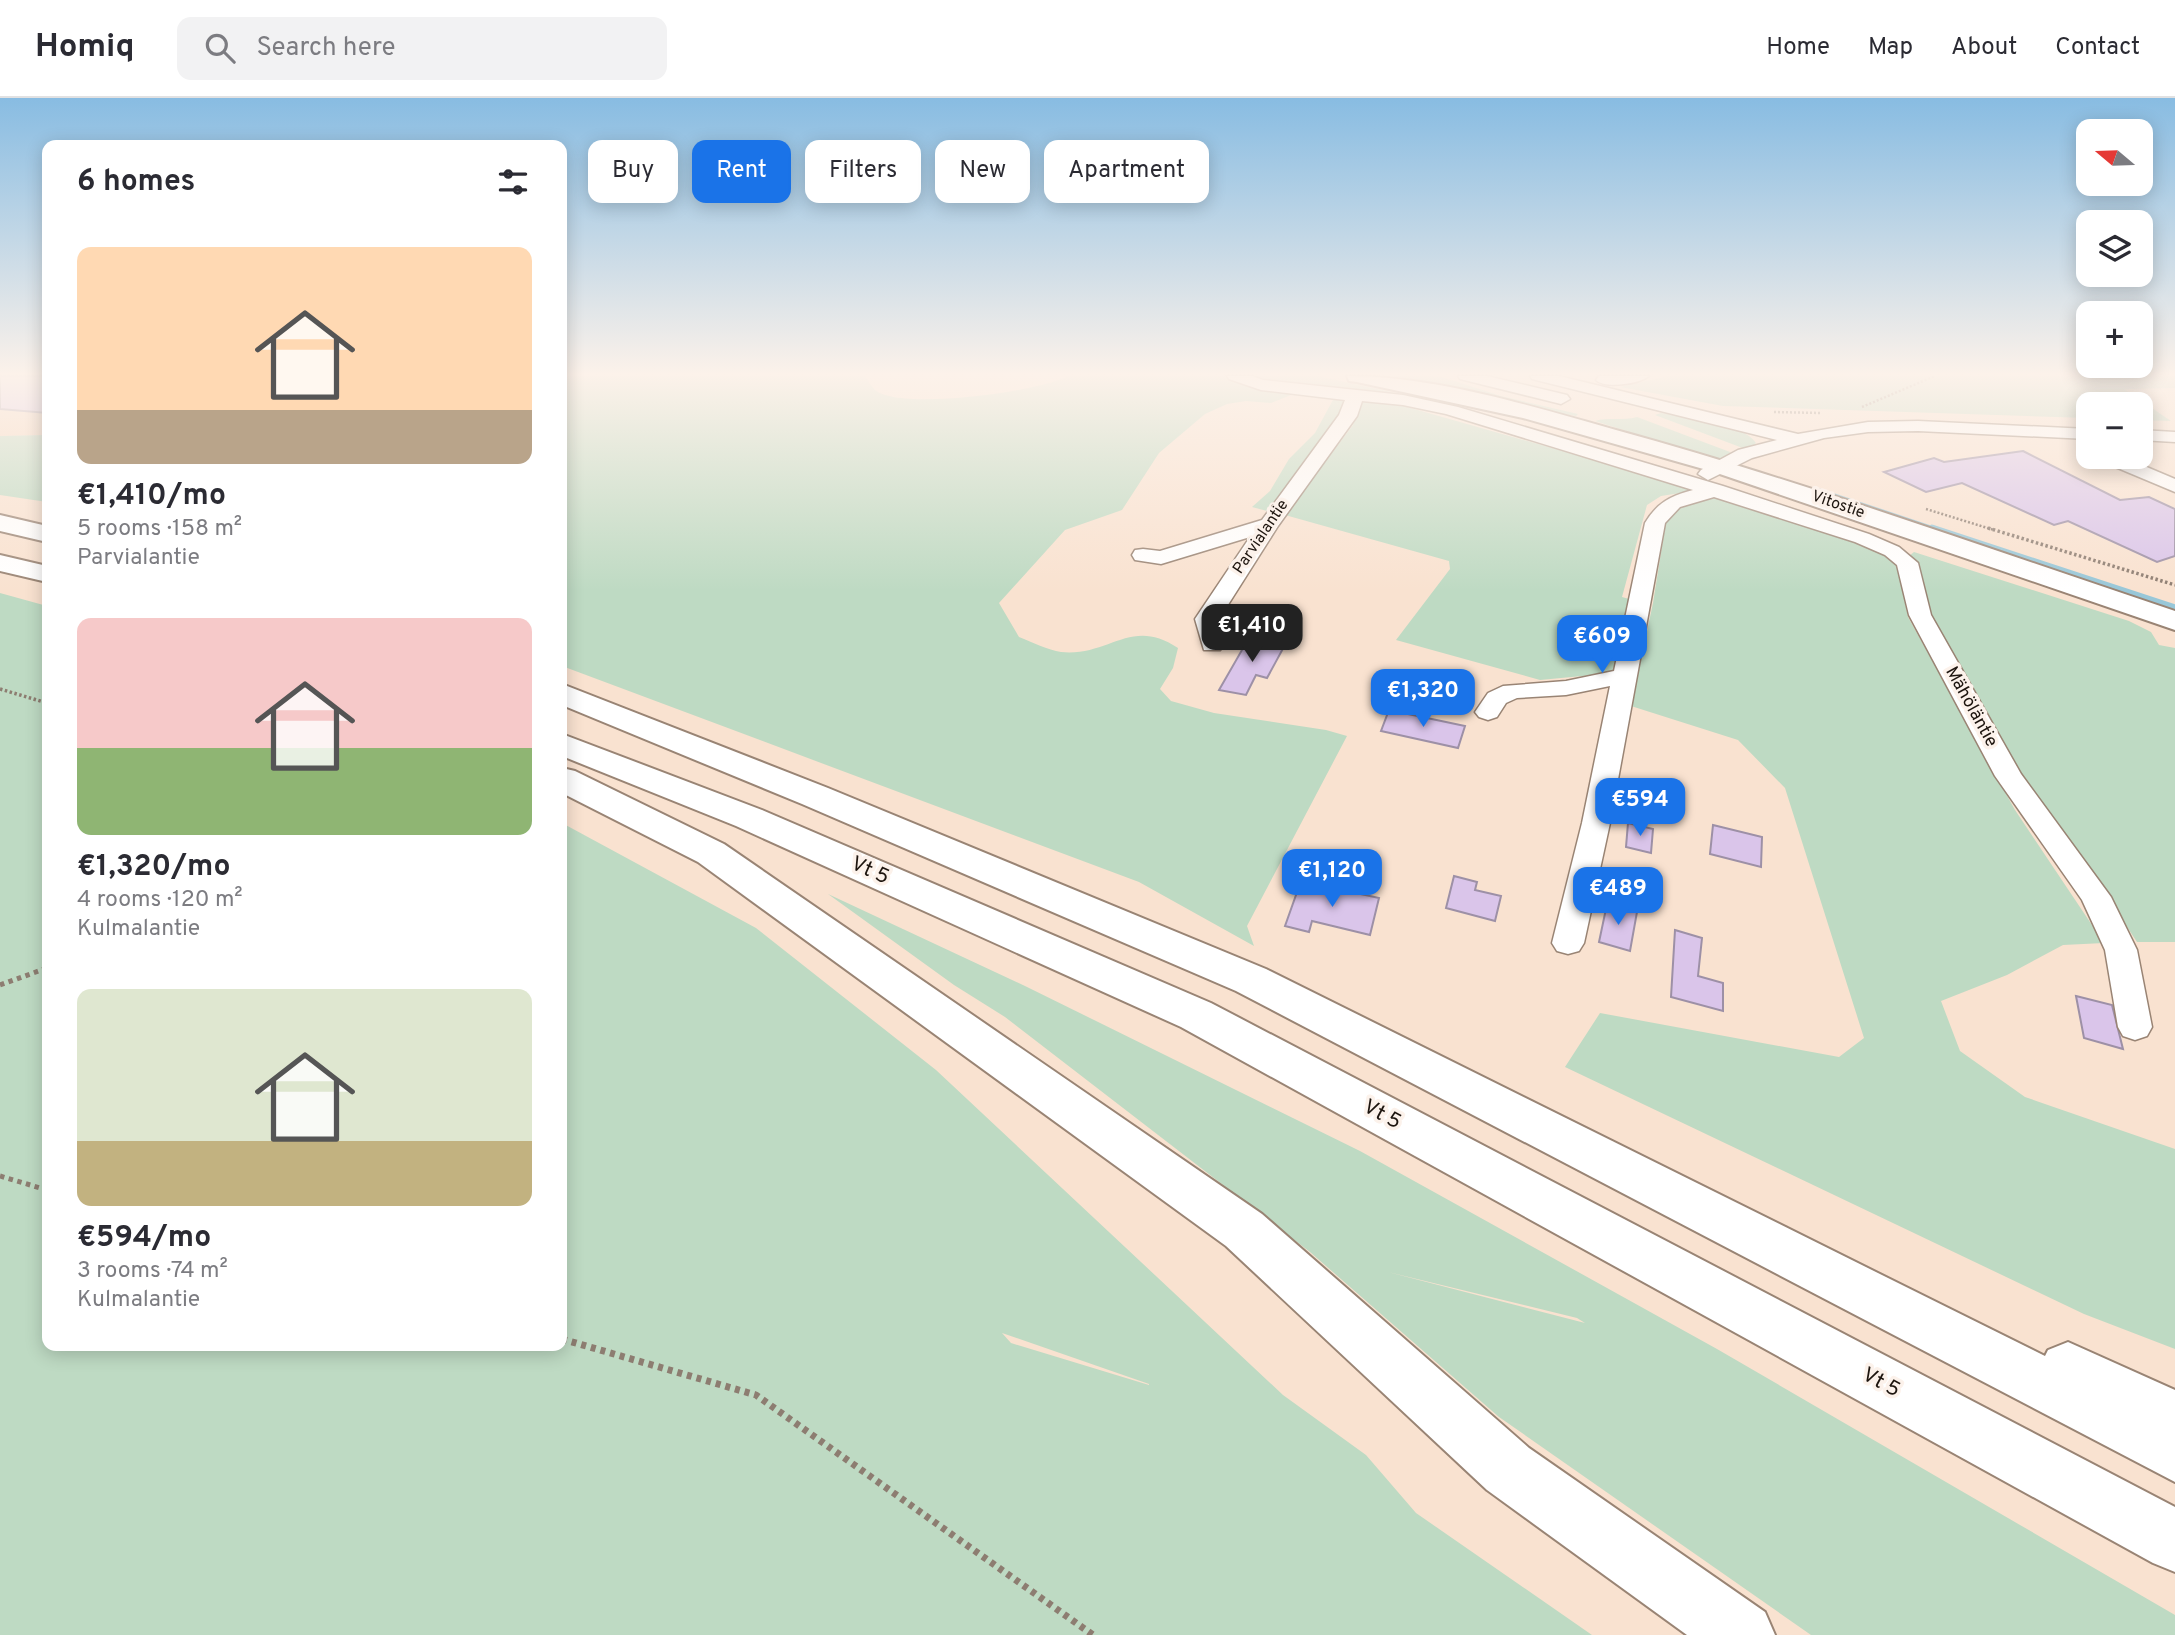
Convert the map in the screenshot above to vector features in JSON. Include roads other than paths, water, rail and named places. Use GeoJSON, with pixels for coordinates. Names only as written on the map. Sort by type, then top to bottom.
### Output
{"type":"FeatureCollection","features":[{"type":"Feature","properties":{"kind":"main road","name":"Vitostie"},"geometry":{"type":"LineString","coordinates":[[1621,448],[1728,479],[2175,621]]}},
{"type":"Feature","properties":{"kind":"main road"},"geometry":{"type":"LineString","coordinates":[[0,523],[42,533]]}},
{"type":"Feature","properties":{"kind":"main road"},"geometry":{"type":"LineString","coordinates":[[0,563],[42,573]]}},
{"type":"Feature","properties":{"kind":"main road"},"geometry":{"type":"LineString","coordinates":[[567,696],[816,796],[1251,980],[2175,1420]]}},
{"type":"Feature","properties":{"kind":"main road","name":"Vt 5"},"geometry":{"type":"LineString","coordinates":[[567,746],[749,818],[1196,1015],[2175,1541]]}},
{"type":"Feature","properties":{"kind":"main road"},"geometry":{"type":"LineString","coordinates":[[567,781],[711,853],[1244,1230],[1508,1469],[1742,1635]]}},
{"type":"Feature","properties":{"kind":"main road"},"geometry":{"type":"LineString","coordinates":[[1251,980],[2175,1452]]}},
{"type":"Feature","properties":{"kind":"street","name":"Parvialantie"},"geometry":{"type":"LineString","coordinates":[[1212,645],[1207,619],[1269,524],[1325,448]]}},
{"type":"Feature","properties":{"kind":"street"},"geometry":{"type":"LineString","coordinates":[[1596,448],[1728,479]]}},
{"type":"Feature","properties":{"kind":"street"},"geometry":{"type":"LineString","coordinates":[[1728,479],[1745,454],[1769,448]]}},
{"type":"Feature","properties":{"kind":"street"},"geometry":{"type":"LineString","coordinates":[[1567,943],[1596,823],[1655,523],[1669,503],[1728,479],[1784,448]]}},
{"type":"Feature","properties":{"kind":"street"},"geometry":{"type":"LineString","coordinates":[[2136,469],[2175,486]]}},
{"type":"Feature","properties":{"kind":"street","name":"Mähöläntie"},"geometry":{"type":"LineString","coordinates":[[1728,479],[1892,551],[1907,563],[1920,615],[2009,776],[2096,897],[2120,950],[2135,1027]]}},
{"type":"Feature","properties":{"kind":"street"},"geometry":{"type":"LineString","coordinates":[[1143,555],[1161,558],[1269,524]]}},
{"type":"Feature","properties":{"kind":"street"},"geometry":{"type":"LineString","coordinates":[[1488,712],[1497,698],[1512,691],[1566,688],[1625,676]]}},
{"type":"Feature","properties":{"kind":"waterway"},"geometry":{"type":"LineString","coordinates":[[1820,491],[1937,530]]}},
{"type":"Feature","properties":{"kind":"waterway"},"geometry":{"type":"LineString","coordinates":[[1932,528],[2175,608]]}}]}
